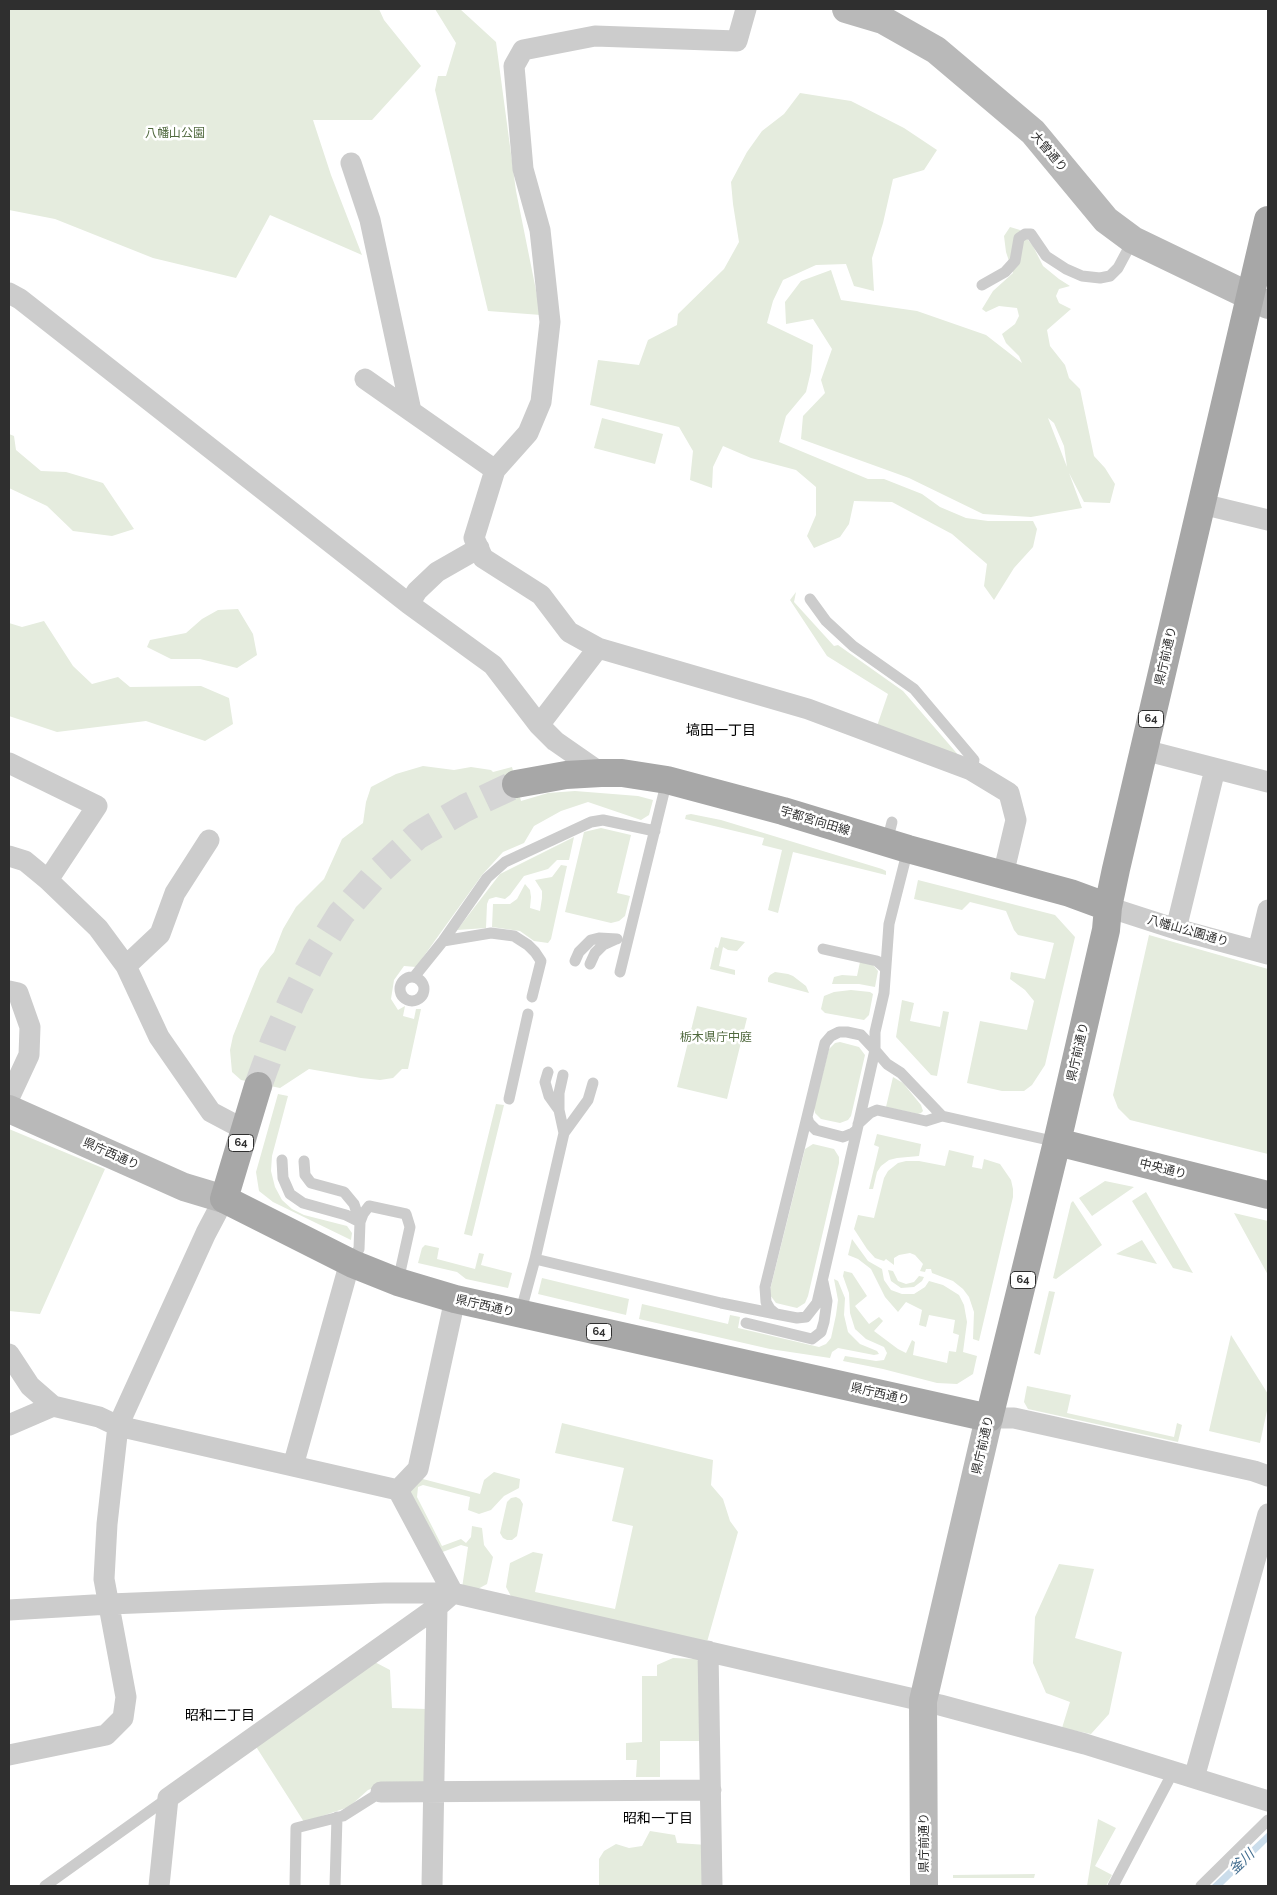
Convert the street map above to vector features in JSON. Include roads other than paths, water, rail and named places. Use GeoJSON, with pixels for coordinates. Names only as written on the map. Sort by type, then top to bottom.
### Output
{"type":"FeatureCollection","features":[{"type":"Feature","properties":{"kind":"main road","name":"県庁前通り"},"geometry":{"type":"LineString","coordinates":[[989,1418],[1057,1142],[1106,930],[1108,907],[1202,504],[1259,301],[1268,220]]}},
{"type":"Feature","properties":{"kind":"main road","name":"宇都宮向田線"},"geometry":{"type":"LineString","coordinates":[[516,784],[566,775],[601,773],[622,773],[667,780],[783,811],[896,838],[1003,875],[1070,893],[1108,907]]}},
{"type":"Feature","properties":{"kind":"main road","name":"64"},"geometry":{"type":"LineString","coordinates":[[224,1200],[258,1086]]}},
{"type":"Feature","properties":{"kind":"main road","name":"中央通り"},"geometry":{"type":"LineString","coordinates":[[1057,1142],[1268,1195]]}},
{"type":"Feature","properties":{"kind":"main road","name":"県庁西通り"},"geometry":{"type":"LineString","coordinates":[[224,1200],[350,1262],[398,1282],[456,1299],[989,1418]]}},
{"type":"Feature","properties":{"kind":"street"},"geometry":{"type":"LineString","coordinates":[[746,9],[737,41],[595,36],[523,50],[514,66],[523,169],[540,230],[550,322],[540,402],[528,433],[495,470],[474,538],[483,558],[541,595],[569,632],[598,648],[808,709],[971,770],[1008,793],[1016,820],[1003,875]]}},
{"type":"Feature","properties":{"kind":"street","name":"大曽通り"},"geometry":{"type":"LineString","coordinates":[[846,9],[883,20],[936,50],[1034,132],[1106,220],[1133,240],[1259,301]]}},
{"type":"Feature","properties":{"kind":"street"},"geometry":{"type":"LineString","coordinates":[[352,163],[370,220],[411,411]]}},
{"type":"Feature","properties":{"kind":"street"},"geometry":{"type":"LineString","coordinates":[[9,293],[35,311],[409,604],[493,665],[539,724],[555,741],[601,773]]}},
{"type":"Feature","properties":{"kind":"street"},"geometry":{"type":"LineString","coordinates":[[365,379],[495,470]]}},
{"type":"Feature","properties":{"kind":"street"},"geometry":{"type":"LineString","coordinates":[[1202,504],[1268,520]]}},
{"type":"Feature","properties":{"kind":"street"},"geometry":{"type":"LineString","coordinates":[[409,604],[417,591],[437,572],[479,548]]}},
{"type":"Feature","properties":{"kind":"street"},"geometry":{"type":"LineString","coordinates":[[539,724],[598,648]]}},
{"type":"Feature","properties":{"kind":"street"},"geometry":{"type":"LineString","coordinates":[[1144,750],[1268,782]]}},
{"type":"Feature","properties":{"kind":"street"},"geometry":{"type":"LineString","coordinates":[[9,763],[98,806],[48,880]]}},
{"type":"Feature","properties":{"kind":"street"},"geometry":{"type":"LineString","coordinates":[[1176,929],[1215,769]]}},
{"type":"Feature","properties":{"kind":"street"},"geometry":{"type":"LineString","coordinates":[[126,966],[160,934],[175,893],[209,840]]}},
{"type":"Feature","properties":{"kind":"street"},"geometry":{"type":"LineString","coordinates":[[9,856],[25,861],[48,880],[98,928],[126,966],[159,1038],[211,1112],[245,1130]]}},
{"type":"Feature","properties":{"kind":"street","name":"八幡山公園通り"},"geometry":{"type":"LineString","coordinates":[[1108,907],[1176,929],[1263,953]]}},
{"type":"Feature","properties":{"kind":"street"},"geometry":{"type":"LineString","coordinates":[[1263,953],[1268,910]]}},
{"type":"Feature","properties":{"kind":"street"},"geometry":{"type":"LineString","coordinates":[[9,991],[18,993],[30,1027],[29,1056],[9,1098]]}},
{"type":"Feature","properties":{"kind":"street","name":"県庁西通り"},"geometry":{"type":"LineString","coordinates":[[9,1109],[184,1186],[224,1200]]}},
{"type":"Feature","properties":{"kind":"street"},"geometry":{"type":"LineString","coordinates":[[9,1755],[106,1735],[123,1718],[126,1697],[104,1578],[107,1524],[118,1426],[206,1234],[224,1200]]}},
{"type":"Feature","properties":{"kind":"street"},"geometry":{"type":"LineString","coordinates":[[294,1466],[350,1262]]}},
{"type":"Feature","properties":{"kind":"street"},"geometry":{"type":"LineString","coordinates":[[398,1490],[418,1469],[456,1299]]}},
{"type":"Feature","properties":{"kind":"street"},"geometry":{"type":"LineString","coordinates":[[9,1354],[30,1386],[53,1406],[99,1418],[118,1426],[398,1490]]}},
{"type":"Feature","properties":{"kind":"street"},"geometry":{"type":"LineString","coordinates":[[9,1425],[53,1406]]}},
{"type":"Feature","properties":{"kind":"street"},"geometry":{"type":"LineString","coordinates":[[989,1418],[1014,1418],[1254,1471],[1268,1476]]}},
{"type":"Feature","properties":{"kind":"street","name":"県庁前通り"},"geometry":{"type":"LineString","coordinates":[[924,1886],[922,1701],[989,1418]]}},
{"type":"Feature","properties":{"kind":"street"},"geometry":{"type":"LineString","coordinates":[[398,1490],[445,1600],[434,1790],[432,1886]]}},
{"type":"Feature","properties":{"kind":"street"},"geometry":{"type":"LineString","coordinates":[[1194,1778],[1268,1514]]}},
{"type":"Feature","properties":{"kind":"street"},"geometry":{"type":"LineString","coordinates":[[9,1610],[384,1593],[445,1600],[708,1651],[922,1701],[1085,1744],[1268,1801]]}},
{"type":"Feature","properties":{"kind":"street"},"geometry":{"type":"LineString","coordinates":[[159,1886],[168,1798],[445,1600]]}},
{"type":"Feature","properties":{"kind":"street"},"geometry":{"type":"LineString","coordinates":[[708,1651],[712,1886]]}},
{"type":"Feature","properties":{"kind":"street"},"geometry":{"type":"LineString","coordinates":[[381,1792],[434,1790],[710,1790]]}},
{"type":"Feature","properties":{"kind":"lane"},"geometry":{"type":"LineString","coordinates":[[982,285],[1005,272],[1015,261],[1019,238],[1025,234],[1031,234],[1046,256],[1066,269],[1082,276],[1100,278],[1110,276],[1118,268],[1133,240]]}},
{"type":"Feature","properties":{"kind":"lane"},"geometry":{"type":"LineString","coordinates":[[810,599],[826,620],[853,646],[914,689],[974,760],[971,770]]}},
{"type":"Feature","properties":{"kind":"lane"},"geometry":{"type":"LineString","coordinates":[[620,972],[622,940],[655,831],[667,780]]}},
{"type":"Feature","properties":{"kind":"lane"},"geometry":{"type":"LineString","coordinates":[[414,977],[443,941],[487,878],[504,862],[591,822],[603,820],[655,831]]}},
{"type":"Feature","properties":{"kind":"lane"},"geometry":{"type":"LineString","coordinates":[[535,1259],[729,1305],[797,1318],[806,1317],[817,1303],[875,1050],[875,1032],[884,993],[896,838]]}},
{"type":"Feature","properties":{"kind":"lane"},"geometry":{"type":"LineString","coordinates":[[443,941],[491,933],[514,936],[528,945],[541,961],[532,997]]}},
{"type":"Feature","properties":{"kind":"lane"},"geometry":{"type":"LineString","coordinates":[[575,961],[579,952],[591,940],[599,938],[622,940]]}},
{"type":"Feature","properties":{"kind":"lane"},"geometry":{"type":"LineString","coordinates":[[590,964],[595,953],[603,945],[622,940]]}},
{"type":"Feature","properties":{"kind":"lane"},"geometry":{"type":"LineString","coordinates":[[823,949],[877,961],[885,968]]}},
{"type":"Feature","properties":{"kind":"lane"},"geometry":{"type":"LineString","coordinates":[[509,1098],[528,1014]]}},
{"type":"Feature","properties":{"kind":"lane"},"geometry":{"type":"LineString","coordinates":[[776,1314],[766,1302],[765,1287],[825,1043],[831,1036],[839,1032],[861,1035],[887,1064],[901,1073],[942,1116]]}},
{"type":"Feature","properties":{"kind":"lane"},"geometry":{"type":"LineString","coordinates":[[548,1072],[545,1082],[549,1096],[559,1110]]}},
{"type":"Feature","properties":{"kind":"lane"},"geometry":{"type":"LineString","coordinates":[[563,1075],[559,1093],[559,1110],[564,1134]]}},
{"type":"Feature","properties":{"kind":"lane"},"geometry":{"type":"LineString","coordinates":[[520,1314],[535,1259],[564,1134],[588,1100],[593,1083]]}},
{"type":"Feature","properties":{"kind":"lane"},"geometry":{"type":"LineString","coordinates":[[807,1117],[812,1127],[816,1130],[843,1137],[853,1133],[870,1113],[877,1110],[926,1121],[942,1116],[1057,1142]]}},
{"type":"Feature","properties":{"kind":"lane"},"geometry":{"type":"LineString","coordinates":[[282,1160],[283,1178],[290,1194],[303,1203],[346,1215],[360,1222]]}},
{"type":"Feature","properties":{"kind":"lane"},"geometry":{"type":"LineString","coordinates":[[304,1161],[305,1175],[311,1182],[344,1192],[354,1204],[360,1222]]}},
{"type":"Feature","properties":{"kind":"lane"},"geometry":{"type":"LineString","coordinates":[[350,1262],[359,1249],[360,1222],[369,1206],[406,1214],[410,1227],[398,1282]]}},
{"type":"Feature","properties":{"kind":"lane"},"geometry":{"type":"LineString","coordinates":[[746,1323],[812,1339],[821,1332],[826,1312],[826,1289],[822,1278]]}},
{"type":"Feature","properties":{"kind":"lane"},"geometry":{"type":"LineString","coordinates":[[729,1305],[747,1304],[755,1301],[765,1287]]}},
{"type":"Feature","properties":{"kind":"lane"},"geometry":{"type":"LineString","coordinates":[[1113,1886],[1173,1772]]}},
{"type":"Feature","properties":{"kind":"lane"},"geometry":{"type":"LineString","coordinates":[[295,1886],[296,1828],[343,1816],[381,1792]]}},
{"type":"Feature","properties":{"kind":"lane"},"geometry":{"type":"LineString","coordinates":[[45,1886],[168,1798]]}},
{"type":"Feature","properties":{"kind":"lane"},"geometry":{"type":"LineString","coordinates":[[336,1886],[337,1818]]}},
{"type":"Feature","properties":{"kind":"lane"},"geometry":{"type":"LineString","coordinates":[[1201,1886],[1268,1820]]}},
{"type":"Feature","properties":{"kind":"water","name":"釜川"},"geometry":{"type":"Polygon","coordinates":[[[1268,1832],[1268,1841],[1222,1886],[1211,1886],[1268,1832]]]}},
{"type":"Feature","properties":{"kind":"tunnel"},"geometry":{"type":"LineString","coordinates":[[258,1086],[274,1042],[293,999],[316,954],[341,914],[378,872],[417,836],[465,808],[516,784]]}},
{"type":"Feature","properties":{"kind":"district","name":"塙田一丁目"},"geometry":{"type":"Point","coordinates":[721,731]}},
{"type":"Feature","properties":{"kind":"district","name":"昭和二丁目"},"geometry":{"type":"Point","coordinates":[220,1716]}},
{"type":"Feature","properties":{"kind":"district","name":"昭和一丁目"},"geometry":{"type":"Point","coordinates":[658,1819]}},
{"type":"Feature","properties":{"kind":"park label","name":"八幡山公園"},"geometry":{"type":"Point","coordinates":[175,133]}},
{"type":"Feature","properties":{"kind":"park label","name":"栃木県庁中庭"},"geometry":{"type":"Point","coordinates":[716,1037]}}]}
